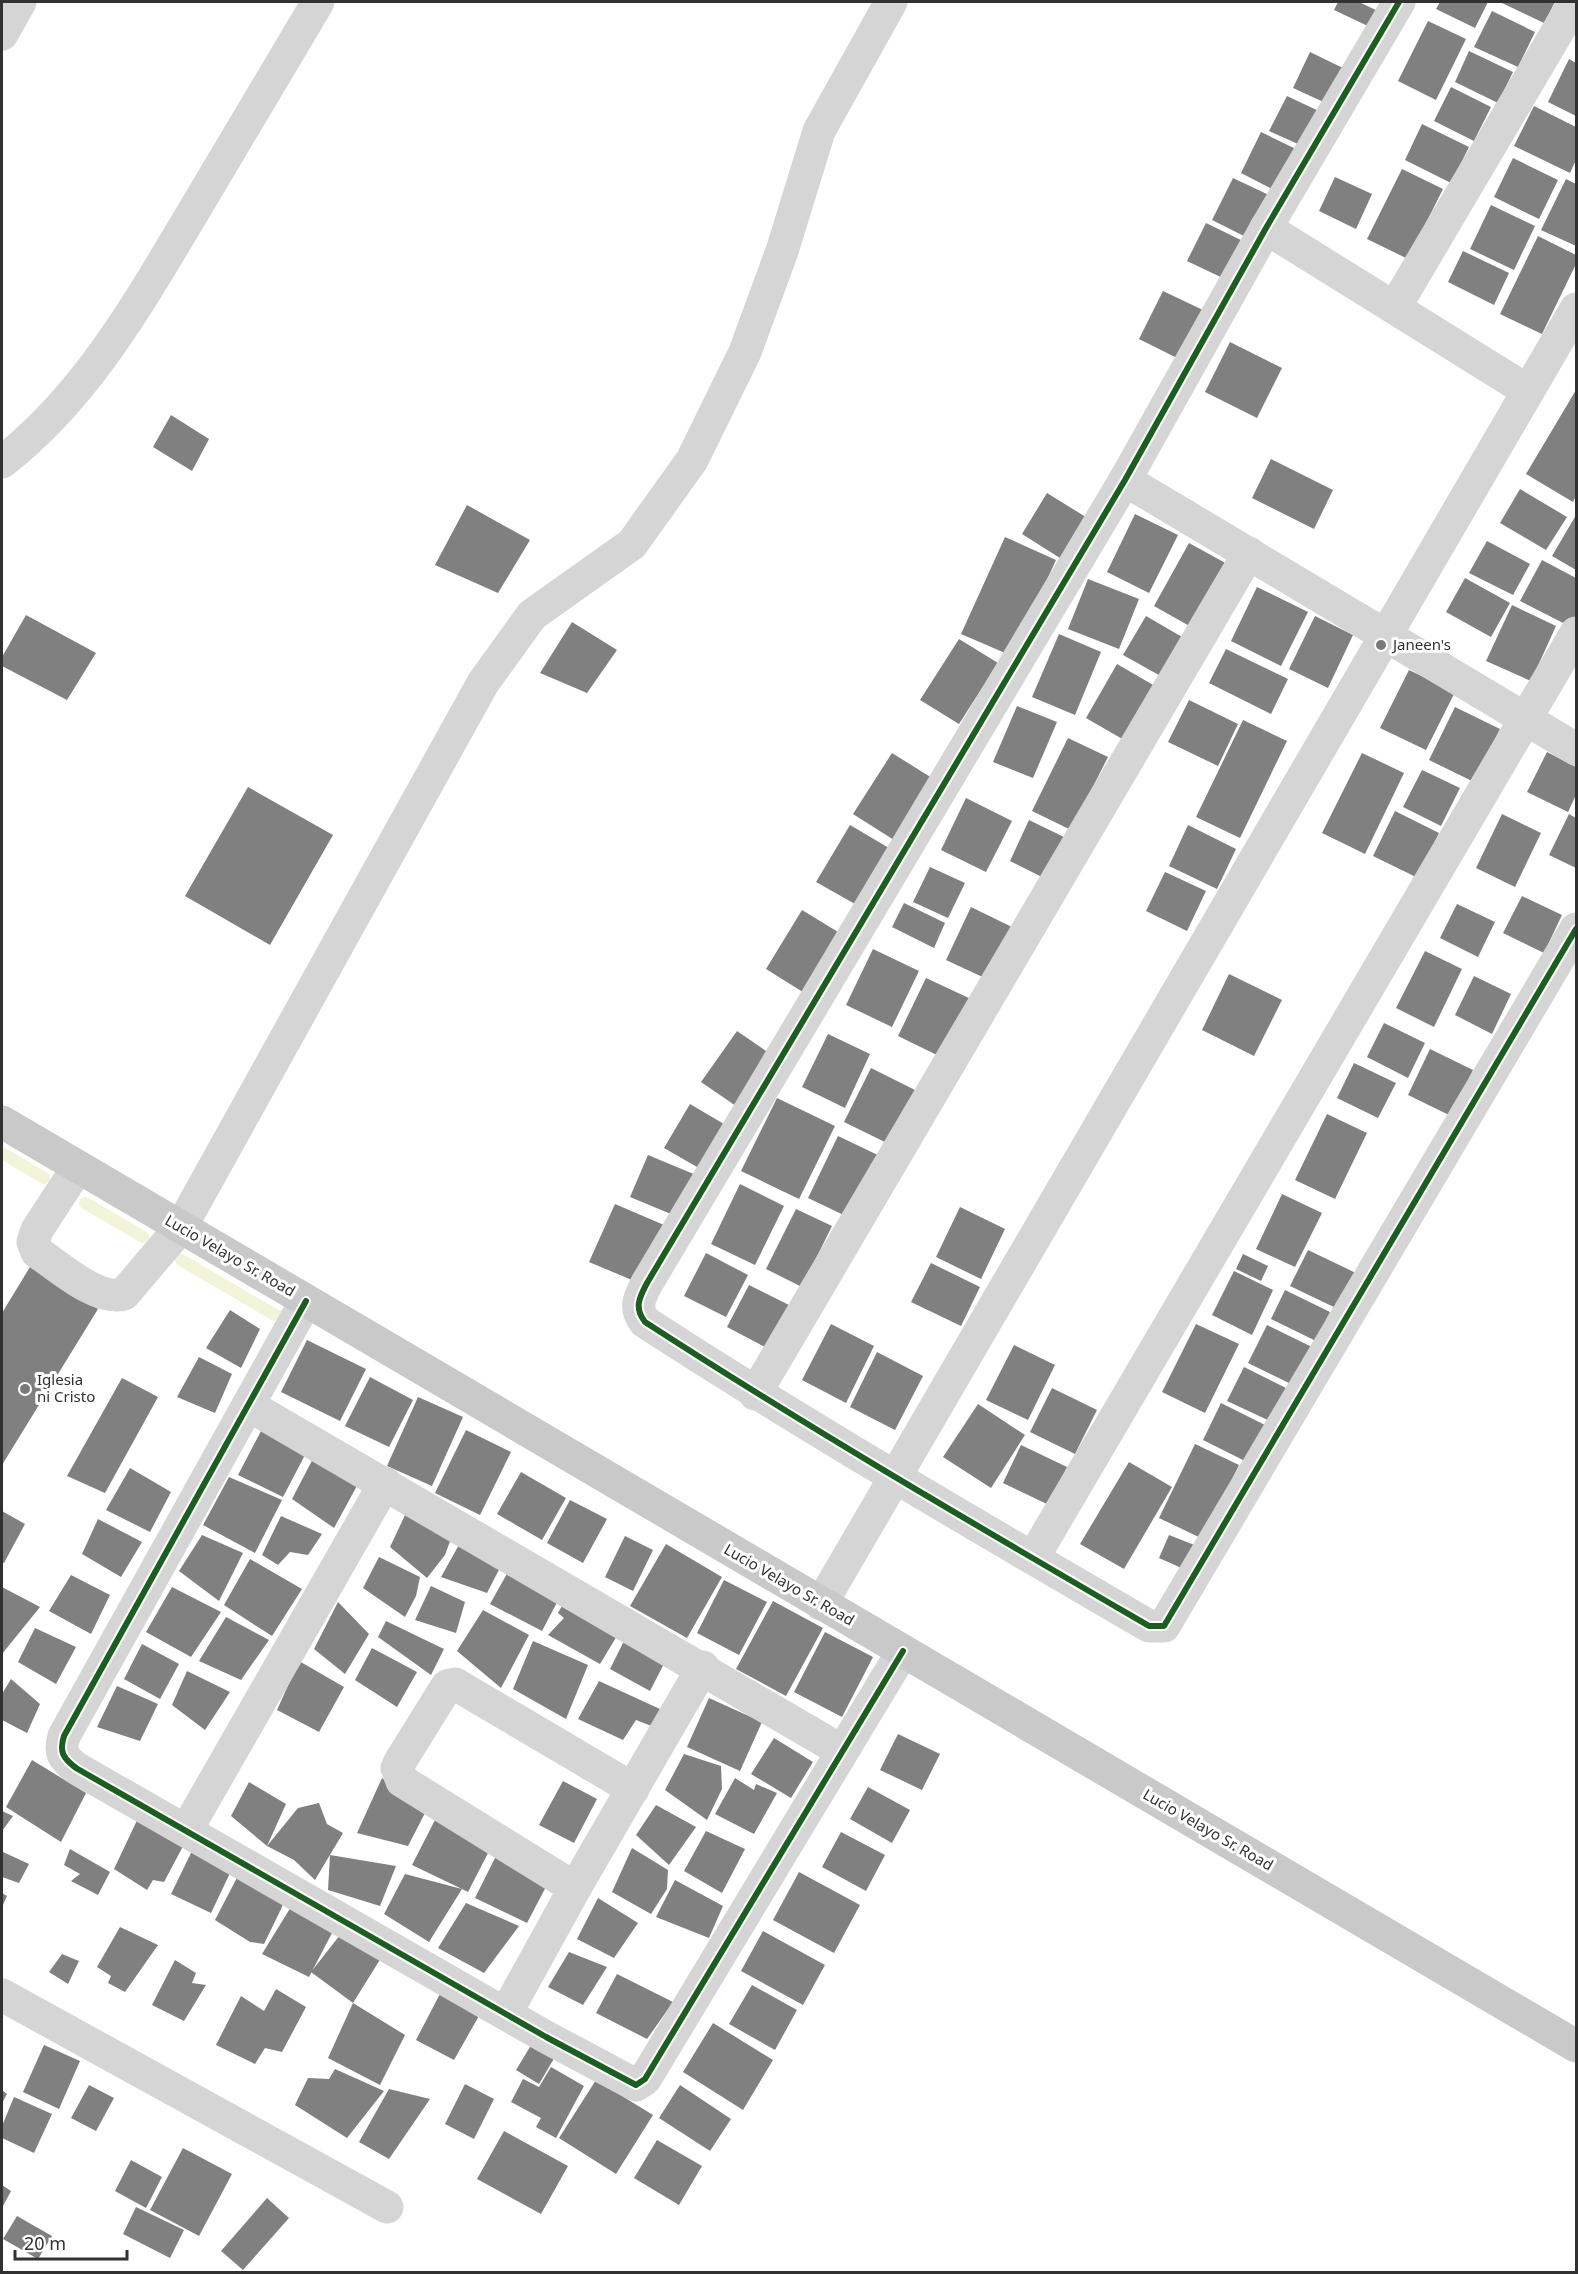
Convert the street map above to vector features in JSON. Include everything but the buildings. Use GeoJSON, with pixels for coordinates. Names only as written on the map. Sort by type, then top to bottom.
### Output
{"type":"FeatureCollection","features":[{"type":"Feature","properties":{"kind":"main road","name":"Lucio Velayo Sr. Road"},"geometry":{"type":"LineString","coordinates":[[2,1122],[1576,2046]]}},
{"type":"Feature","properties":{"kind":"street"},"geometry":{"type":"LineString","coordinates":[[2,34],[20,2]]}},
{"type":"Feature","properties":{"kind":"street"},"geometry":{"type":"LineString","coordinates":[[2,462],[22,447],[83,384],[132,314],[318,2]]}},
{"type":"Feature","properties":{"kind":"street"},"geometry":{"type":"LineString","coordinates":[[78,1167],[37,1230],[33,1242],[37,1252],[101,1295],[114,1297],[123,1294],[181,1227],[483,683],[532,615],[632,544],[692,460],[745,352],[782,251],[819,131],[891,2]]}},
{"type":"Feature","properties":{"kind":"street"},"geometry":{"type":"LineString","coordinates":[[1399,2],[1266,228],[1125,480],[641,1294],[637,1305],[639,1314],[645,1322],[755,1394],[895,1479],[1149,1626],[1164,1626],[1576,929]]}},
{"type":"Feature","properties":{"kind":"street"},"geometry":{"type":"LineString","coordinates":[[1395,307],[1575,2]]}},
{"type":"Feature","properties":{"kind":"street"},"geometry":{"type":"LineString","coordinates":[[1266,228],[1528,391]]}},
{"type":"Feature","properties":{"kind":"street"},"geometry":{"type":"LineString","coordinates":[[821,1604],[1576,309]]}},
{"type":"Feature","properties":{"kind":"street"},"geometry":{"type":"LineString","coordinates":[[1125,480],[1386,634],[1576,750]]}},
{"type":"Feature","properties":{"kind":"street"},"geometry":{"type":"LineString","coordinates":[[755,1394],[1249,553]]}},
{"type":"Feature","properties":{"kind":"street"},"geometry":{"type":"LineString","coordinates":[[1033,1558],[1576,633]]}},
{"type":"Feature","properties":{"kind":"street"},"geometry":{"type":"LineString","coordinates":[[306,1301],[60,1747],[64,1758],[76,1768],[187,1829],[631,2085],[640,2084],[903,1652]]}},
{"type":"Feature","properties":{"kind":"street"},"geometry":{"type":"LineString","coordinates":[[248,1405],[703,1667],[842,1751]]}},
{"type":"Feature","properties":{"kind":"street"},"geometry":{"type":"LineString","coordinates":[[187,1829],[385,1483]]}},
{"type":"Feature","properties":{"kind":"street"},"geometry":{"type":"LineString","coordinates":[[506,2013],[575,1888],[703,1667]]}},
{"type":"Feature","properties":{"kind":"street"},"geometry":{"type":"LineString","coordinates":[[575,1888],[402,1781],[397,1768],[401,1760],[447,1686],[455,1684],[633,1789]]}},
{"type":"Feature","properties":{"kind":"street"},"geometry":{"type":"LineString","coordinates":[[2,1995],[387,2207]]}},
{"type":"Feature","properties":{"kind":"waterway"},"geometry":{"type":"LineString","coordinates":[[2,1153],[44,1178]]}},
{"type":"Feature","properties":{"kind":"waterway"},"geometry":{"type":"LineString","coordinates":[[85,1203],[143,1237]]}},
{"type":"Feature","properties":{"kind":"waterway"},"geometry":{"type":"LineString","coordinates":[[181,1260],[275,1315],[293,1319]]}},
{"type":"Feature","properties":{"kind":"cycle path"},"geometry":{"type":"LineString","coordinates":[[1399,2],[1266,228],[1125,480],[647,1283],[640,1298],[639,1307],[642,1317],[645,1322],[769,1401],[895,1477],[1149,1626],[1164,1626],[1576,929]]}},
{"type":"Feature","properties":{"kind":"cycle path"},"geometry":{"type":"LineString","coordinates":[[306,1301],[64,1736],[63,1754],[76,1768],[546,2037],[636,2085],[645,2079],[903,1651]]}},
{"type":"Feature","properties":{"kind":"place","name":"Janeen's"},"geometry":{"type":"Point","coordinates":[1381,645]}},
{"type":"Feature","properties":{"kind":"place","name":"Iglesia ni Cristo"},"geometry":{"type":"Point","coordinates":[25,1389]}}]}
